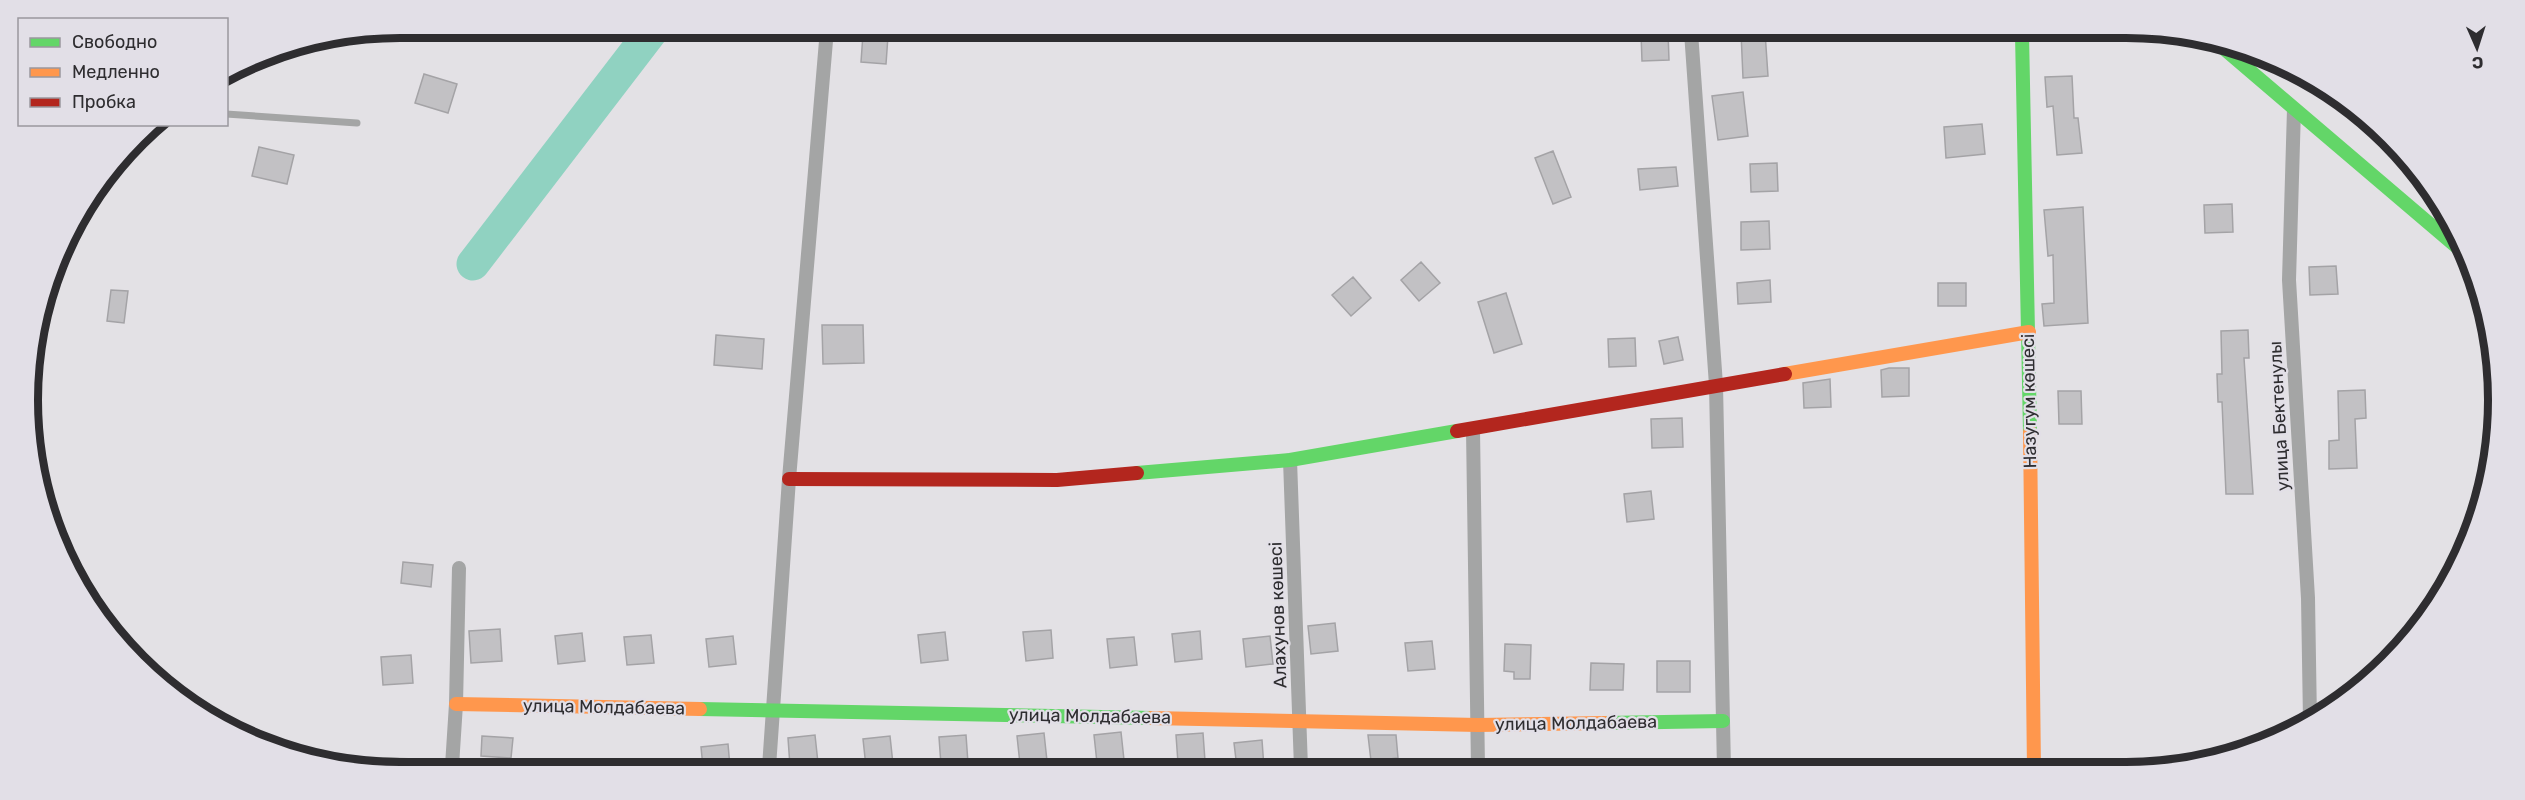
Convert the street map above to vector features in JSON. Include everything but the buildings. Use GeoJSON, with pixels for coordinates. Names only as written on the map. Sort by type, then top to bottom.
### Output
{"type":"FeatureCollection","features":[{"type":"Feature","properties":{"kind":"street"},"geometry":{"type":"LineString","coordinates":[[769,762],[789,479],[825,38]]}},
{"type":"Feature","properties":{"kind":"street"},"geometry":{"type":"LineString","coordinates":[[1691,38],[1716,385],[1724,762]]}},
{"type":"Feature","properties":{"kind":"street","name":"Назугум көшесі"},"geometry":{"type":"LineString","coordinates":[[2022,38],[2029,333],[2034,762]]}},
{"type":"Feature","properties":{"kind":"street"},"geometry":{"type":"LineString","coordinates":[[2229,53],[2451,242]]}},
{"type":"Feature","properties":{"kind":"street","name":"улица Бектенулы"},"geometry":{"type":"LineString","coordinates":[[2294,109],[2289,280],[2307,598],[2310,712]]}},
{"type":"Feature","properties":{"kind":"street"},"geometry":{"type":"LineString","coordinates":[[789,479],[1057,480],[1290,460],[2029,333]]}},
{"type":"Feature","properties":{"kind":"street"},"geometry":{"type":"LineString","coordinates":[[1473,430],[1478,762]]}},
{"type":"Feature","properties":{"kind":"street","name":"Алахунов көшесі"},"geometry":{"type":"LineString","coordinates":[[1290,460],[1301,762]]}},
{"type":"Feature","properties":{"kind":"street"},"geometry":{"type":"LineString","coordinates":[[452,762],[456,704],[459,568]]}},
{"type":"Feature","properties":{"kind":"street","name":"улица Молдабаева"},"geometry":{"type":"LineString","coordinates":[[456,704],[1478,725],[1723,721]]}},
{"type":"Feature","properties":{"kind":"lane"},"geometry":{"type":"LineString","coordinates":[[228,114],[357,123]]}},
{"type":"Feature","properties":{"kind":"lane"},"geometry":{"type":"LineString","coordinates":[[363,760],[404,762]]}},
{"type":"Feature","properties":{"kind":"waterway"},"geometry":{"type":"LineString","coordinates":[[473,264],[646,38]]}},
{"type":"Feature","properties":{"kind":"traffic: fast"},"geometry":{"type":"LineString","coordinates":[[2022,38],[2030,432]]}},
{"type":"Feature","properties":{"kind":"traffic: fast"},"geometry":{"type":"LineString","coordinates":[[2229,53],[2451,242]]}},
{"type":"Feature","properties":{"kind":"traffic: fast"},"geometry":{"type":"LineString","coordinates":[[1137,473],[1290,460],[1457,431]]}},
{"type":"Feature","properties":{"kind":"traffic: fast"},"geometry":{"type":"LineString","coordinates":[[700,709],[1151,718]]}},
{"type":"Feature","properties":{"kind":"traffic: fast"},"geometry":{"type":"LineString","coordinates":[[1605,723],[1723,721]]}},
{"type":"Feature","properties":{"kind":"traffic: slow"},"geometry":{"type":"LineString","coordinates":[[1785,374],[2029,332]]}},
{"type":"Feature","properties":{"kind":"traffic: slow"},"geometry":{"type":"LineString","coordinates":[[2030,432],[2034,762]]}},
{"type":"Feature","properties":{"kind":"traffic: slow"},"geometry":{"type":"LineString","coordinates":[[456,704],[700,709]]}},
{"type":"Feature","properties":{"kind":"traffic: slow"},"geometry":{"type":"LineString","coordinates":[[1151,718],[1478,725],[1605,723]]}},
{"type":"Feature","properties":{"kind":"traffic: jam"},"geometry":{"type":"LineString","coordinates":[[1457,431],[1785,374]]}},
{"type":"Feature","properties":{"kind":"traffic: jam"},"geometry":{"type":"LineString","coordinates":[[789,479],[1057,480],[1137,473]]}}]}
